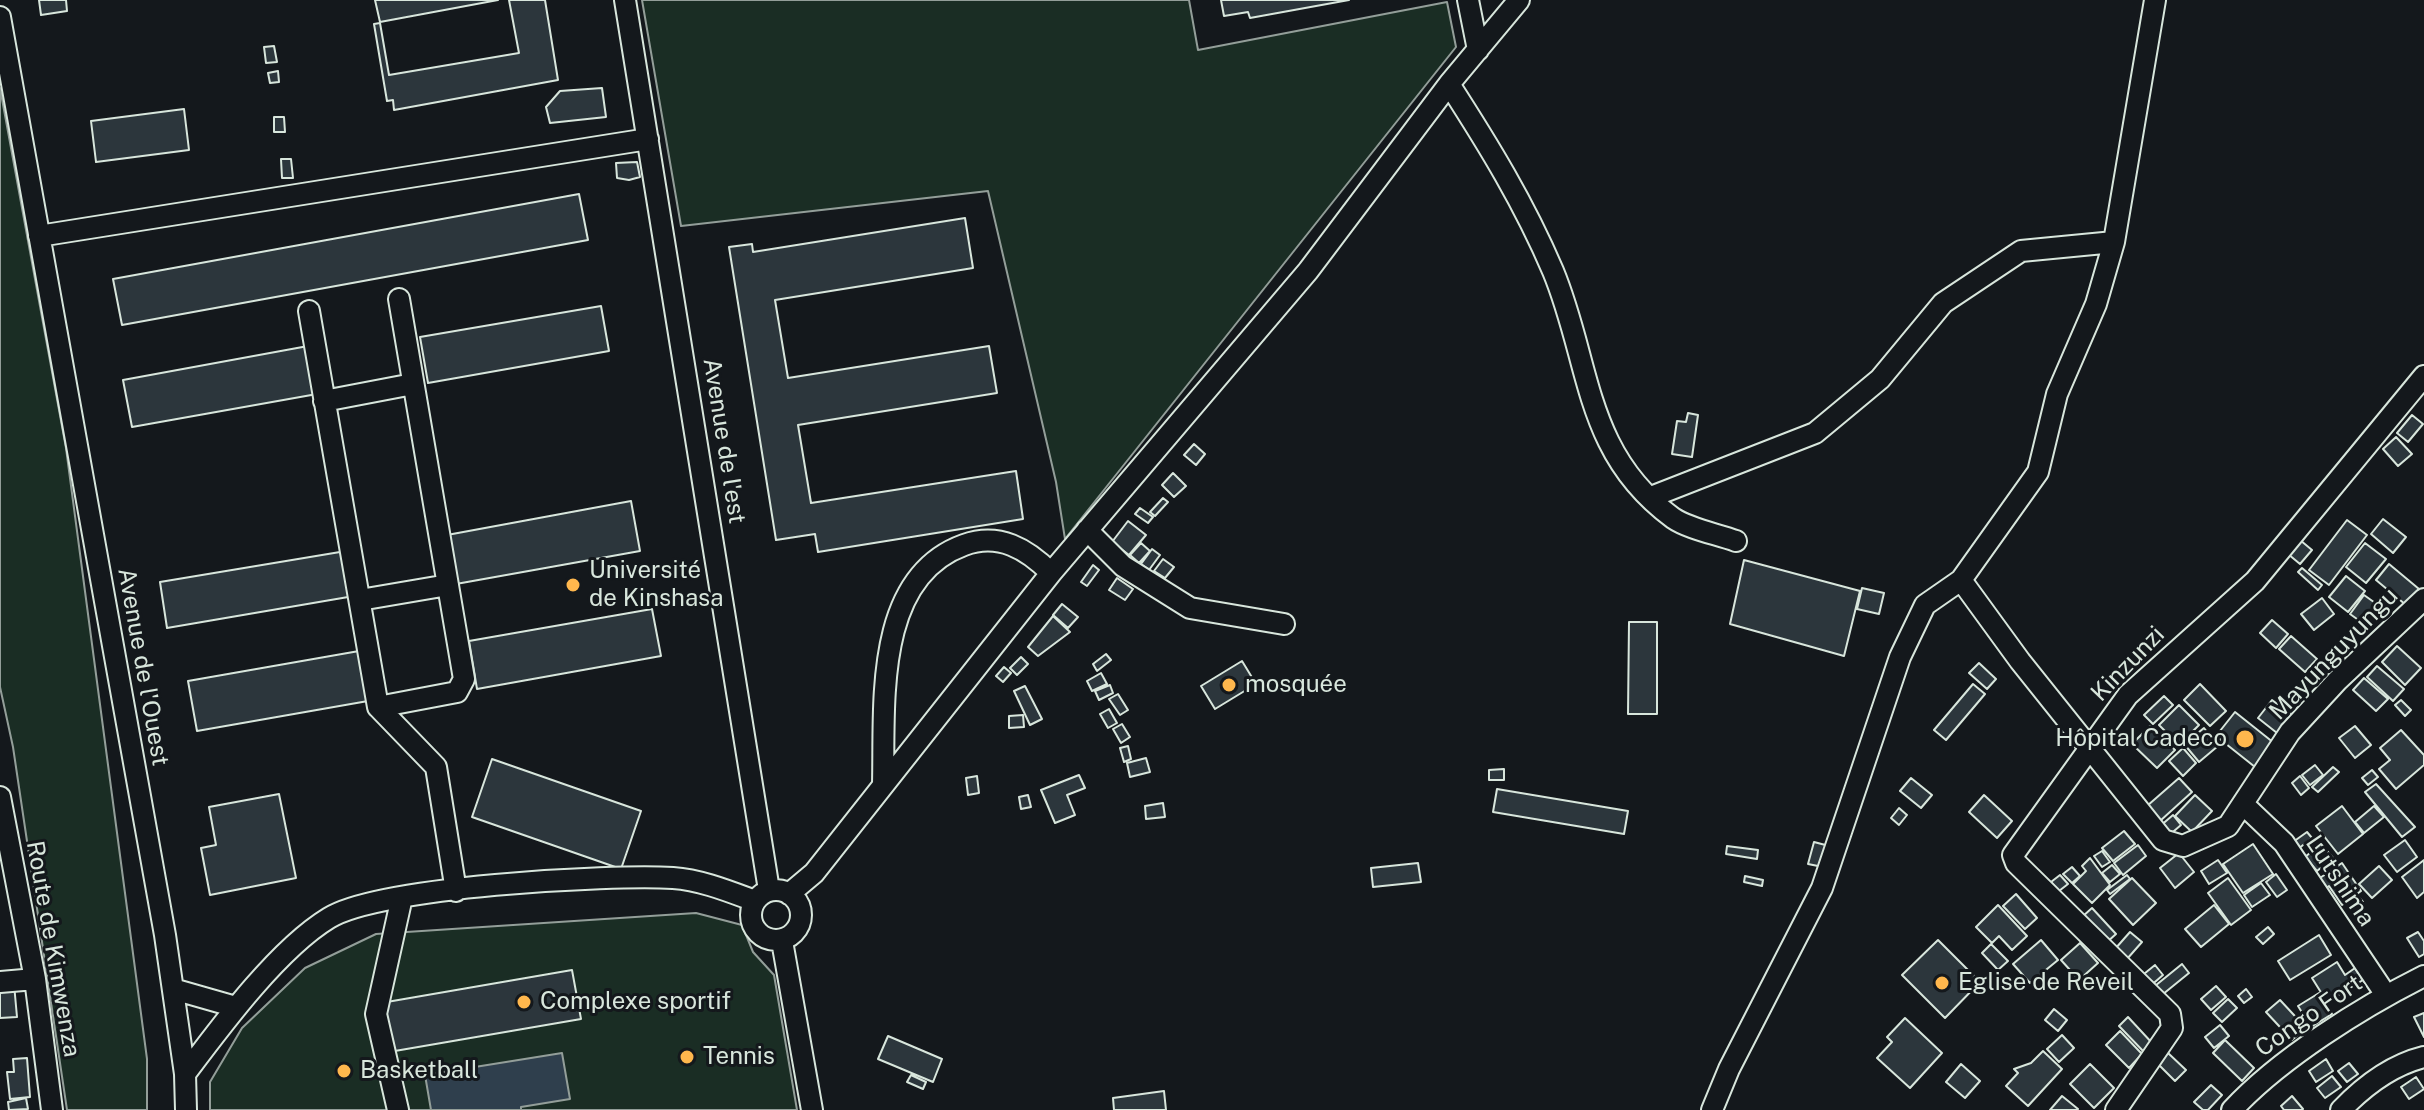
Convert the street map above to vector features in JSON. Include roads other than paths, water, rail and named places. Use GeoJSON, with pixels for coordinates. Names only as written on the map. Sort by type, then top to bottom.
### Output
{"type":"FeatureCollection","features":[{"type":"Feature","properties":{"kind":"street","name":"Avenue de l'est"},"geometry":{"type":"LineString","coordinates":[[625,0],[771,895]]}},
{"type":"Feature","properties":{"kind":"street"},"geometry":{"type":"LineString","coordinates":[[1468,0],[1478,50]]}},
{"type":"Feature","properties":{"kind":"street"},"geometry":{"type":"LineString","coordinates":[[185,1074],[236,1007],[320,923],[333,915],[402,897],[539,883],[674,878],[771,895],[796,900],[801,918],[793,934],[782,941],[769,940],[756,931],[750,916],[771,895],[814,873],[1051,573],[1308,271],[1449,84],[1519,0]]}},
{"type":"Feature","properties":{"kind":"street"},"geometry":{"type":"LineString","coordinates":[[1712,1110],[1729,1069],[1828,875],[1900,657],[1925,605],[1961,580],[2038,472],[2057,394],[2096,304],[2114,242],[2155,0]]}},
{"type":"Feature","properties":{"kind":"street","name":"Avenue de l'Ouest"},"geometry":{"type":"LineString","coordinates":[[0,17],[173,989],[185,1074],[186,1110]]}},
{"type":"Feature","properties":{"kind":"street"},"geometry":{"type":"LineString","coordinates":[[1449,84],[1514,185],[1548,261],[1592,405],[1619,465],[1675,519],[1736,541]]}},
{"type":"Feature","properties":{"kind":"street"},"geometry":{"type":"LineString","coordinates":[[39,236],[648,139]]}},
{"type":"Feature","properties":{"kind":"street"},"geometry":{"type":"LineString","coordinates":[[1651,497],[1815,433],[1880,379],[1943,303],[2021,251],[2114,242]]}},
{"type":"Feature","properties":{"kind":"street"},"geometry":{"type":"LineString","coordinates":[[378,707],[461,690],[464,679],[399,299]]}},
{"type":"Feature","properties":{"kind":"street"},"geometry":{"type":"LineString","coordinates":[[309,311],[378,707],[436,767],[456,891]]}},
{"type":"Feature","properties":{"kind":"street","name":"Kinzunzi"},"geometry":{"type":"LineString","coordinates":[[2116,1110],[2172,1028],[2170,1014],[2013,859],[2128,695],[2255,581],[2424,376]]}},
{"type":"Feature","properties":{"kind":"street"},"geometry":{"type":"LineString","coordinates":[[324,401],[413,384]]}},
{"type":"Feature","properties":{"kind":"street"},"geometry":{"type":"LineString","coordinates":[[1087,530],[1123,566],[1190,608],[1284,624]]}},
{"type":"Feature","properties":{"kind":"street"},"geometry":{"type":"LineString","coordinates":[[883,784],[888,662],[903,603],[921,573],[945,552],[976,541],[1002,541],[1029,551],[1051,573]]}},
{"type":"Feature","properties":{"kind":"street"},"geometry":{"type":"LineString","coordinates":[[1961,580],[2020,661],[2090,746]]}},
{"type":"Feature","properties":{"kind":"street"},"geometry":{"type":"LineString","coordinates":[[360,600],[448,585]]}},
{"type":"Feature","properties":{"kind":"street","name":"Mayunguyungu"},"geometry":{"type":"LineString","coordinates":[[2090,746],[2163,840],[2174,846],[2197,841],[2228,826],[2290,732],[2337,681],[2424,599]]}},
{"type":"Feature","properties":{"kind":"street","name":"Route de Kimwenza"},"geometry":{"type":"LineString","coordinates":[[0,797],[35,979],[52,1110]]}},
{"type":"Feature","properties":{"kind":"street","name":"Lutshima"},"geometry":{"type":"LineString","coordinates":[[2243,804],[2284,843],[2386,995]]}},
{"type":"Feature","properties":{"kind":"street"},"geometry":{"type":"LineString","coordinates":[[398,1110],[376,1014],[402,897]]}},
{"type":"Feature","properties":{"kind":"street"},"geometry":{"type":"LineString","coordinates":[[782,941],[812,1110]]}},
{"type":"Feature","properties":{"kind":"street","name":"Congo Fort"},"geometry":{"type":"LineString","coordinates":[[2232,1110],[2252,1088],[2386,995],[2424,976]]}},
{"type":"Feature","properties":{"kind":"street"},"geometry":{"type":"LineString","coordinates":[[0,982],[35,979]]}},
{"type":"Feature","properties":{"kind":"street"},"geometry":{"type":"LineString","coordinates":[[173,989],[236,1007]]}},
{"type":"Feature","properties":{"kind":"street"},"geometry":{"type":"LineString","coordinates":[[2341,1110],[2358,1092],[2398,1066],[2424,1057]]}},
{"type":"Feature","properties":{"kind":"water"},"geometry":{"type":"Polygon","coordinates":[[[562,1053],[570,1099],[521,1107],[521,1110],[431,1110],[425,1075],[562,1053]]]}},
{"type":"Feature","properties":{"kind":"place","name":"Université de Kinshasa"},"geometry":{"type":"Point","coordinates":[573,585]}},
{"type":"Feature","properties":{"kind":"place","name":"mosquée"},"geometry":{"type":"Point","coordinates":[1229,685]}},
{"type":"Feature","properties":{"kind":"place","name":"Hôpital Cadeco"},"geometry":{"type":"Point","coordinates":[2245,739]}},
{"type":"Feature","properties":{"kind":"place","name":"Eglise de Reveil"},"geometry":{"type":"Point","coordinates":[1942,983]}},
{"type":"Feature","properties":{"kind":"place","name":"Complexe sportif"},"geometry":{"type":"Point","coordinates":[524,1002]}},
{"type":"Feature","properties":{"kind":"place","name":"Tennis"},"geometry":{"type":"Point","coordinates":[687,1057]}},
{"type":"Feature","properties":{"kind":"place","name":"Basketball"},"geometry":{"type":"Point","coordinates":[344,1071]}}]}
